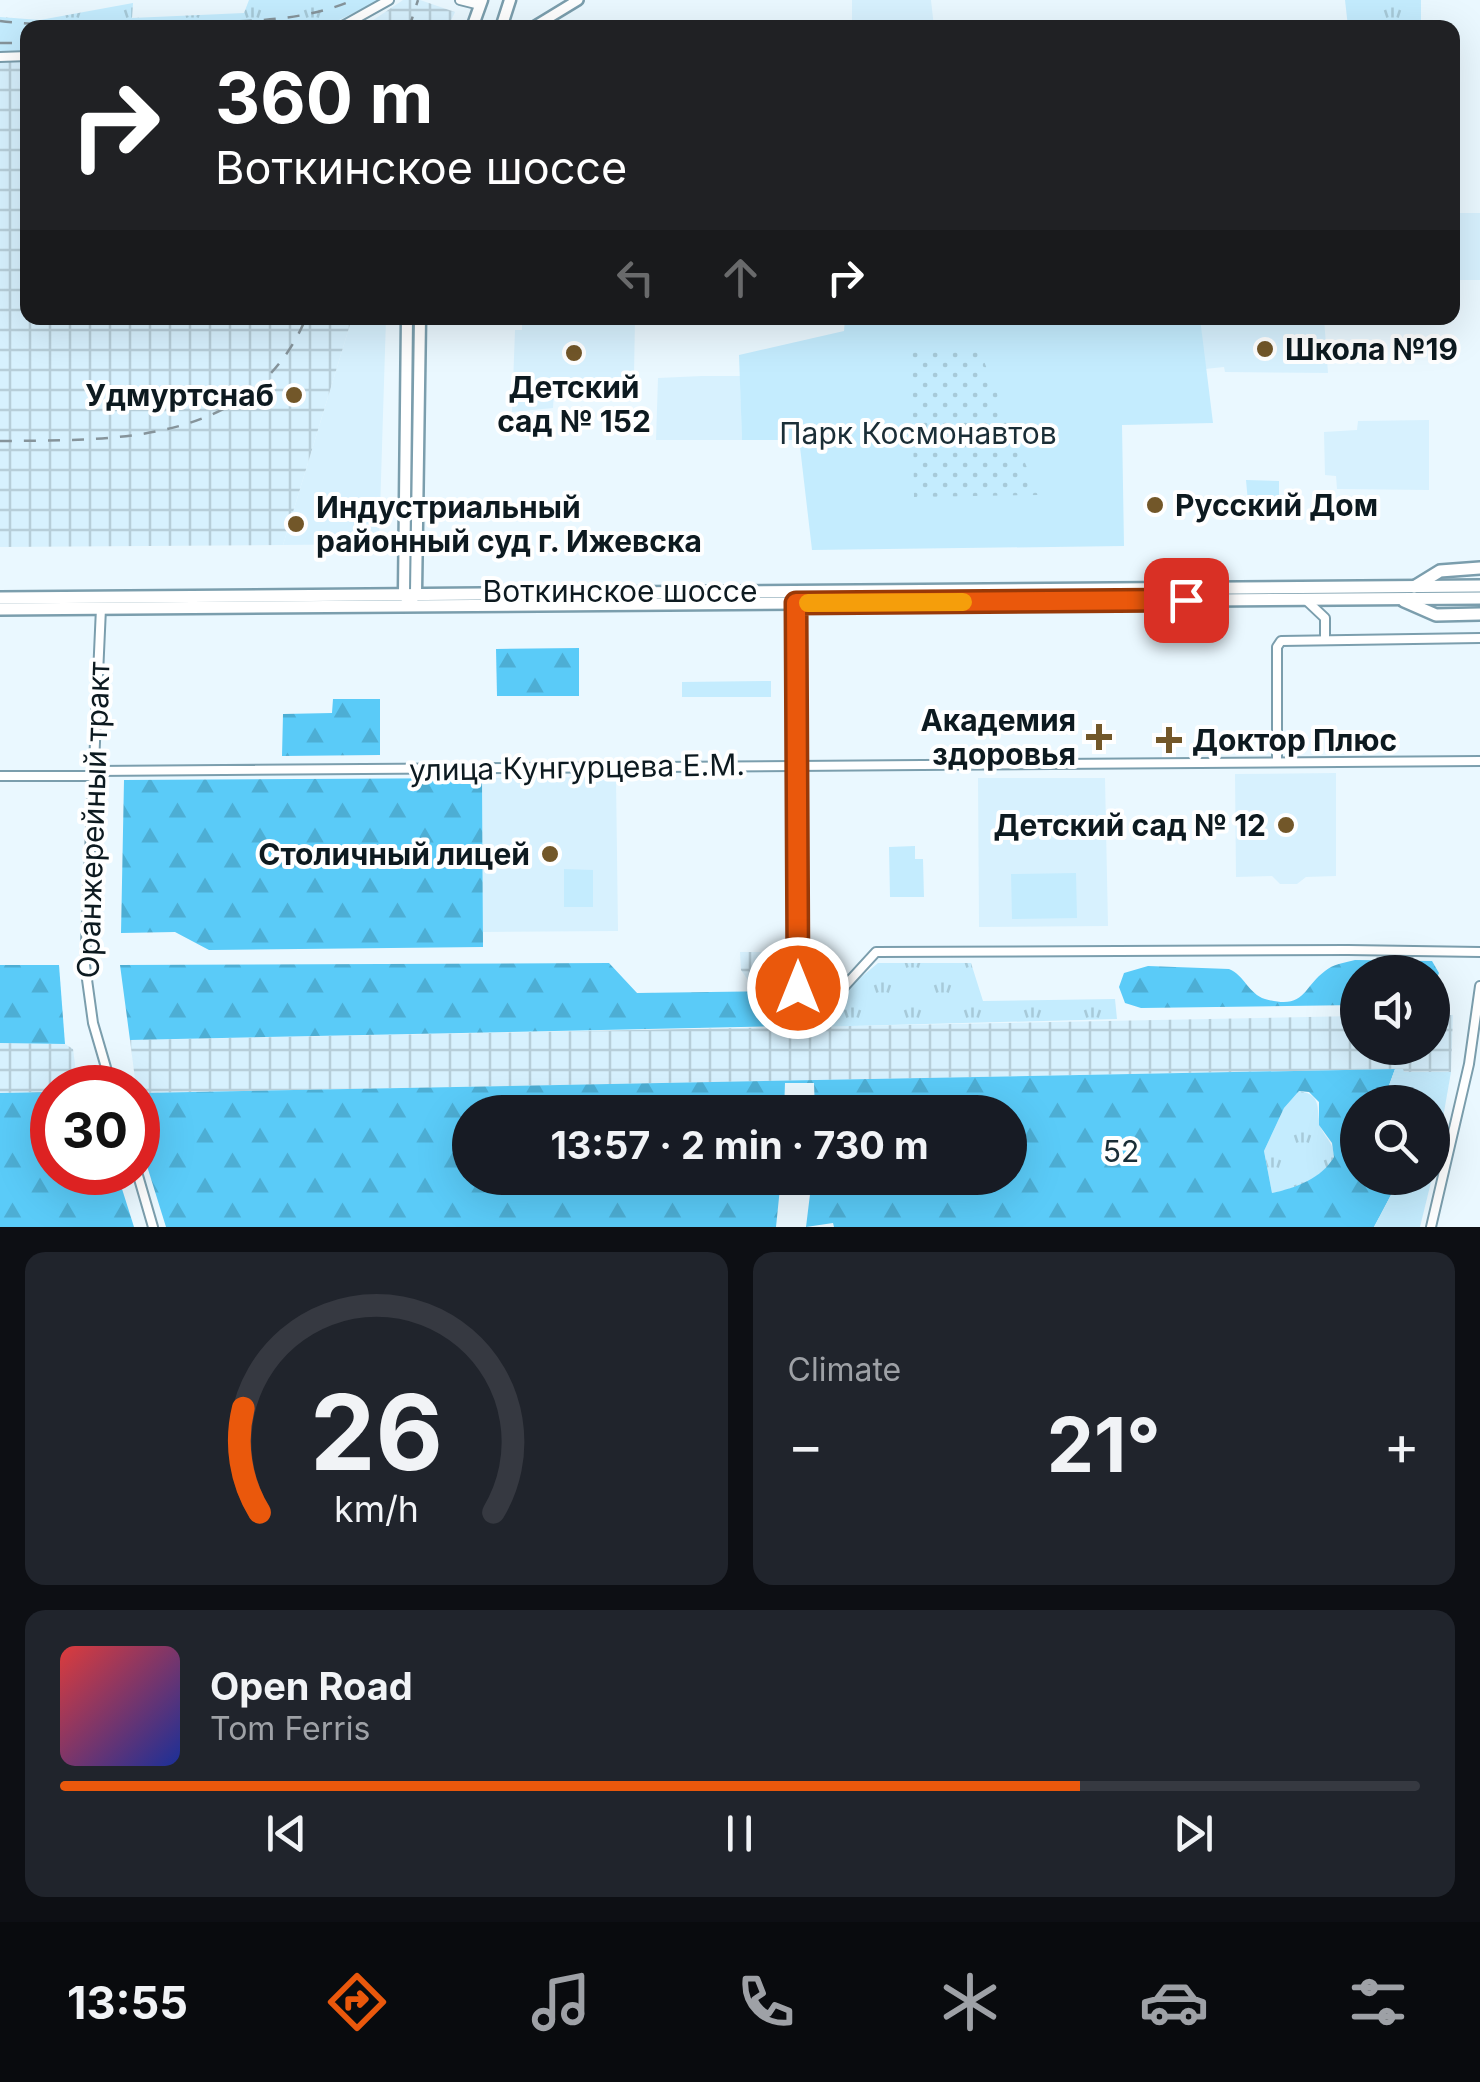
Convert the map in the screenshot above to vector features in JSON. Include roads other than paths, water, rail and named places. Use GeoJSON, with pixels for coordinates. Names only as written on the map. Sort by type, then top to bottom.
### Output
{"type":"FeatureCollection","features":[{"type":"Feature","properties":{"kind":"main road"},"geometry":{"type":"LineString","coordinates":[[407,325],[410,606]]}},
{"type":"Feature","properties":{"kind":"main road"},"geometry":{"type":"LineString","coordinates":[[410,592],[420,325]]}},
{"type":"Feature","properties":{"kind":"main road"},"geometry":{"type":"LineString","coordinates":[[1414,587],[1440,571],[1480,568]]}},
{"type":"Feature","properties":{"kind":"main road","name":"Воткинское шоссе"},"geometry":{"type":"LineString","coordinates":[[0,610],[410,592],[1480,586]]}},
{"type":"Feature","properties":{"kind":"main road","name":"Воткинское шоссе"},"geometry":{"type":"LineString","coordinates":[[0,598],[101,603],[410,606],[1480,598]]}},
{"type":"Feature","properties":{"kind":"main road"},"geometry":{"type":"LineString","coordinates":[[1400,599],[1436,615],[1480,614]]}},
{"type":"Feature","properties":{"kind":"street"},"geometry":{"type":"LineString","coordinates":[[352,20],[388,0]]}},
{"type":"Feature","properties":{"kind":"street"},"geometry":{"type":"LineString","coordinates":[[460,0],[481,3]]}},
{"type":"Feature","properties":{"kind":"street"},"geometry":{"type":"LineString","coordinates":[[545,20],[578,0]]}},
{"type":"Feature","properties":{"kind":"street"},"geometry":{"type":"LineString","coordinates":[[1324,618],[1345,599]]}},
{"type":"Feature","properties":{"kind":"street"},"geometry":{"type":"LineString","coordinates":[[1306,600],[1324,618],[1325,639]]}},
{"type":"Feature","properties":{"kind":"street","name":"Оранжерейный тракт"},"geometry":{"type":"LineString","coordinates":[[101,603],[85,965],[106,1065]]}},
{"type":"Feature","properties":{"kind":"street"},"geometry":{"type":"LineString","coordinates":[[796,603],[798,988],[842,988],[876,952],[1480,952]]}},
{"type":"Feature","properties":{"kind":"street"},"geometry":{"type":"LineString","coordinates":[[1277,762],[1277,647],[1281,641],[1480,638]]}},
{"type":"Feature","properties":{"kind":"street","name":"улица Кунгурцева Е.М."},"geometry":{"type":"LineString","coordinates":[[0,776],[1480,761]]}},
{"type":"Feature","properties":{"kind":"street"},"geometry":{"type":"LineString","coordinates":[[1431,1227],[1477,1037],[1473,1017],[1480,986]]}},
{"type":"Feature","properties":{"kind":"street"},"geometry":{"type":"LineString","coordinates":[[144,1195],[153,1227]]}},
{"type":"Feature","properties":{"kind":"railway"},"geometry":{"type":"LineString","coordinates":[[260,20],[313,13],[353,0]]}},
{"type":"Feature","properties":{"kind":"railway"},"geometry":{"type":"LineString","coordinates":[[412,20],[418,0]]}},
{"type":"Feature","properties":{"kind":"railway"},"geometry":{"type":"LineString","coordinates":[[0,21],[20,23]]}},
{"type":"Feature","properties":{"kind":"railway"},"geometry":{"type":"LineString","coordinates":[[0,43],[20,43]]}},
{"type":"Feature","properties":{"kind":"railway"},"geometry":{"type":"LineString","coordinates":[[0,441],[90,439],[177,427],[216,412],[252,391],[282,360],[302,325]]}},
{"type":"Feature","properties":{"kind":"place","name":"Школа №19"},"geometry":{"type":"Point","coordinates":[1265,349]}},
{"type":"Feature","properties":{"kind":"place","name":"Детский сад № 152"},"geometry":{"type":"Point","coordinates":[574,353]}},
{"type":"Feature","properties":{"kind":"place","name":"Удмуртснаб"},"geometry":{"type":"Point","coordinates":[294,395]}},
{"type":"Feature","properties":{"kind":"place","name":"Русский Дом"},"geometry":{"type":"Point","coordinates":[1155,505]}},
{"type":"Feature","properties":{"kind":"place","name":"Индустриальный районный суд г. Ижевска"},"geometry":{"type":"Point","coordinates":[296,524]}},
{"type":"Feature","properties":{"kind":"place","name":"Академия здоровья"},"geometry":{"type":"Point","coordinates":[1099,737]}},
{"type":"Feature","properties":{"kind":"place","name":"Доктор Плюс"},"geometry":{"type":"Point","coordinates":[1169,740]}},
{"type":"Feature","properties":{"kind":"place","name":"Детский сад № 12"},"geometry":{"type":"Point","coordinates":[1286,825]}},
{"type":"Feature","properties":{"kind":"place","name":"Столичный лицей"},"geometry":{"type":"Point","coordinates":[550,854]}},
{"type":"Feature","properties":{"kind":"park label","name":"Парк Космонавтов"},"geometry":{"type":"Point","coordinates":[918,433]}},
{"type":"Feature","properties":{"kind":"park label","name":"52"},"geometry":{"type":"Point","coordinates":[1121,1151]}}]}
